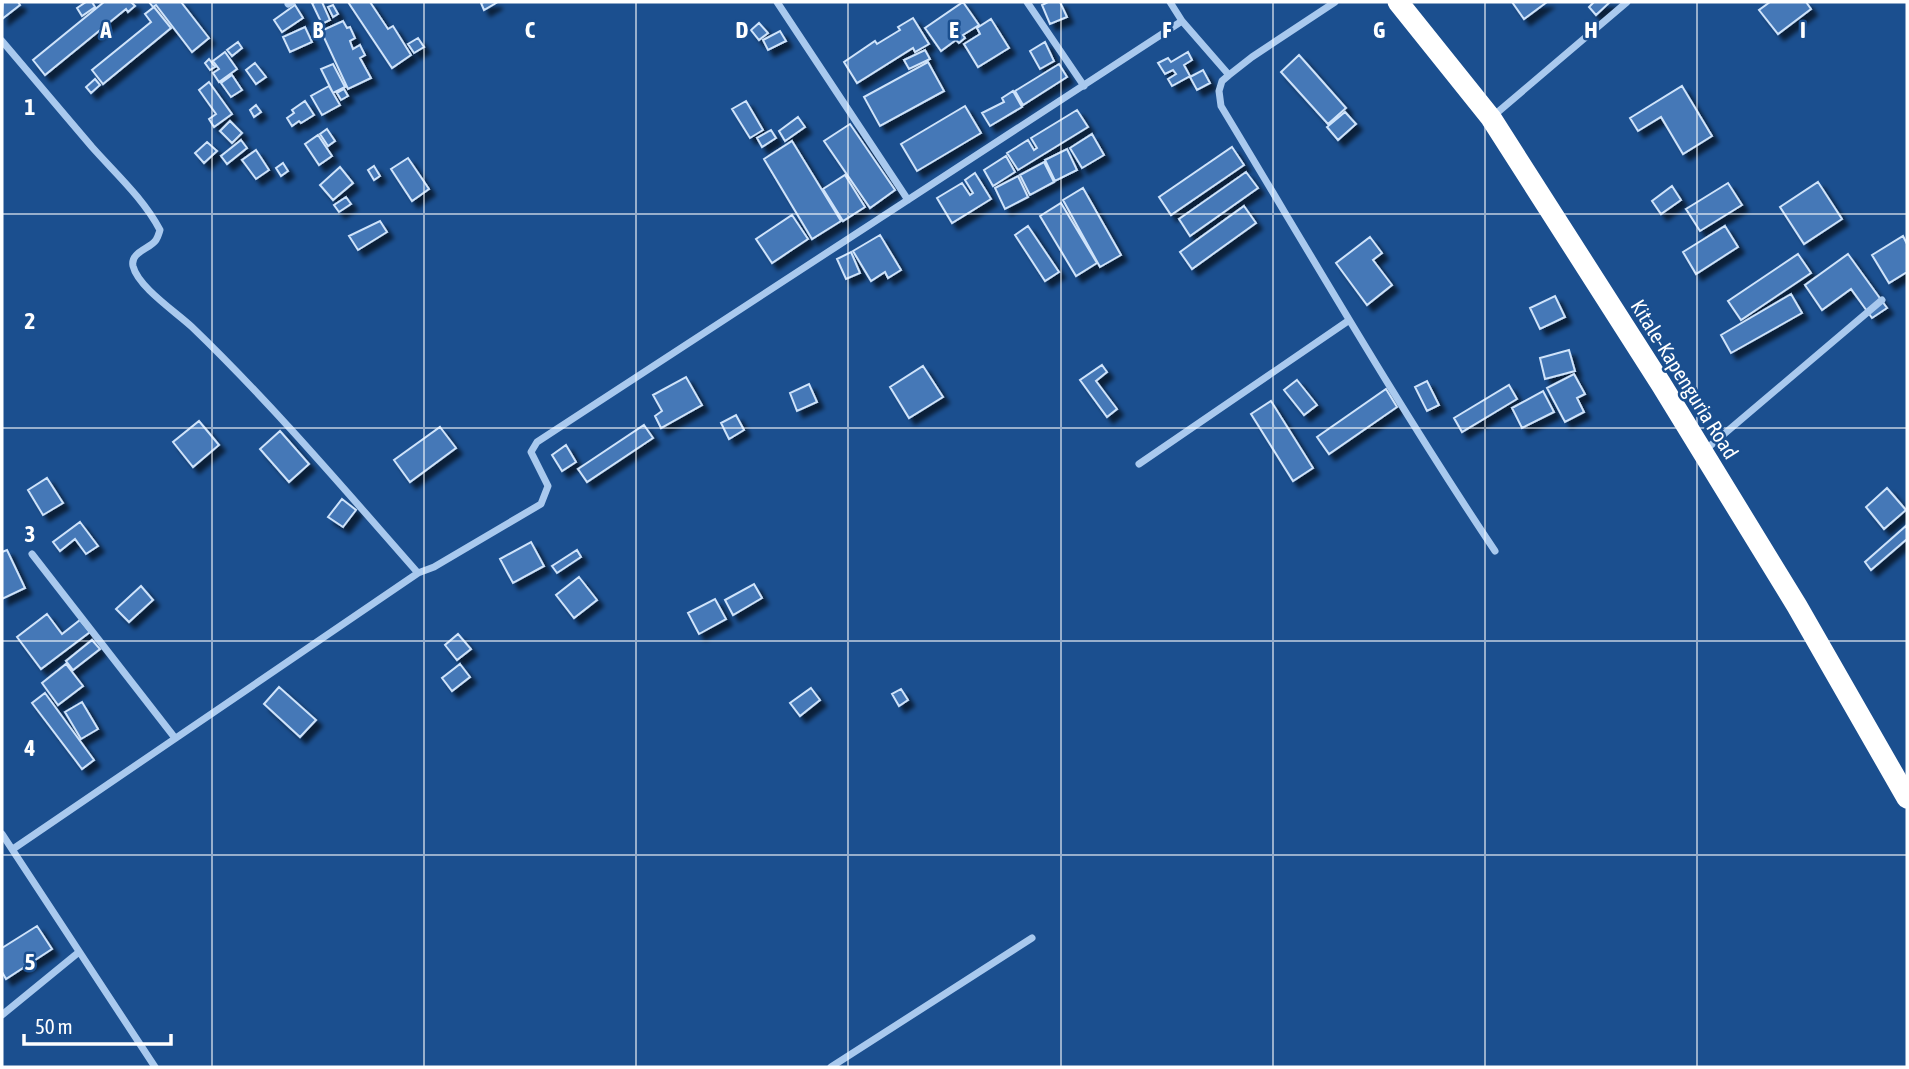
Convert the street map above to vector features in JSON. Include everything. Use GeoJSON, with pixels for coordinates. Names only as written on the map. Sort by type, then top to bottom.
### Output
{"type":"FeatureCollection","features":[{"type":"Feature","properties":{"kind":"highway","name":"Kitale-Kapenguria Road"},"geometry":{"type":"LineString","coordinates":[[1398,2],[1491,118],[1703,452],[1797,606],[1907,798]]}},
{"type":"Feature","properties":{"kind":"street"},"geometry":{"type":"LineString","coordinates":[[777,2],[908,200]]}},
{"type":"Feature","properties":{"kind":"street"},"geometry":{"type":"LineString","coordinates":[[1027,2],[1084,86]]}},
{"type":"Feature","properties":{"kind":"street"},"geometry":{"type":"LineString","coordinates":[[1170,2],[1182,21],[1229,75]]}},
{"type":"Feature","properties":{"kind":"street"},"geometry":{"type":"LineString","coordinates":[[1335,2],[1229,75],[1219,91],[1221,106],[1348,321],[1494,551]]}},
{"type":"Feature","properties":{"kind":"street"},"geometry":{"type":"LineString","coordinates":[[1491,118],[1627,2]]}},
{"type":"Feature","properties":{"kind":"street"},"geometry":{"type":"LineString","coordinates":[[13,849],[418,573],[434,567],[541,504],[548,486],[531,452],[537,442],[1182,21]]}},
{"type":"Feature","properties":{"kind":"street"},"geometry":{"type":"LineString","coordinates":[[2,41],[130,187],[160,230],[156,241],[135,255],[133,267],[139,278],[191,326],[314,455],[418,573]]}},
{"type":"Feature","properties":{"kind":"street"},"geometry":{"type":"LineString","coordinates":[[1703,452],[1882,300]]}},
{"type":"Feature","properties":{"kind":"street"},"geometry":{"type":"LineString","coordinates":[[1139,464],[1348,321]]}},
{"type":"Feature","properties":{"kind":"street"},"geometry":{"type":"LineString","coordinates":[[32,554],[175,738]]}},
{"type":"Feature","properties":{"kind":"street"},"geometry":{"type":"LineString","coordinates":[[2,834],[155,1067]]}},
{"type":"Feature","properties":{"kind":"street"},"geometry":{"type":"LineString","coordinates":[[831,1067],[1032,938]]}},
{"type":"Feature","properties":{"kind":"street"},"geometry":{"type":"LineString","coordinates":[[2,1015],[79,952]]}},
{"type":"Feature","properties":{"kind":"building"},"geometry":{"type":"Polygon","coordinates":[[[3,2],[18,2],[20,5],[2,19],[3,2]]]}},
{"type":"Feature","properties":{"kind":"building"},"geometry":{"type":"Polygon","coordinates":[[[86,2],[92,2],[95,7],[82,16],[77,8],[86,2]]]}},
{"type":"Feature","properties":{"kind":"building"},"geometry":{"type":"Polygon","coordinates":[[[104,2],[131,2],[135,6],[128,12],[126,9],[45,75],[33,60],[104,2]]]}},
{"type":"Feature","properties":{"kind":"building"},"geometry":{"type":"Polygon","coordinates":[[[149,2],[181,2],[209,38],[192,52],[156,5],[153,7],[149,2]]]}},
{"type":"Feature","properties":{"kind":"building"},"geometry":{"type":"Polygon","coordinates":[[[322,2],[330,20],[322,24],[312,3],[322,2]]]}},
{"type":"Feature","properties":{"kind":"building"},"geometry":{"type":"Polygon","coordinates":[[[348,2],[370,2],[388,29],[393,26],[411,55],[392,68],[348,2]]]}},
{"type":"Feature","properties":{"kind":"building"},"geometry":{"type":"Polygon","coordinates":[[[963,2],[979,25],[963,35],[965,38],[959,43],[956,40],[941,51],[925,28],[963,2]]]}},
{"type":"Feature","properties":{"kind":"building"},"geometry":{"type":"Polygon","coordinates":[[[1060,2],[1067,17],[1050,24],[1042,5],[1060,2]]]}},
{"type":"Feature","properties":{"kind":"building"},"geometry":{"type":"Polygon","coordinates":[[[1512,2],[1547,2],[1524,19],[1512,2]]]}},
{"type":"Feature","properties":{"kind":"building"},"geometry":{"type":"Polygon","coordinates":[[[1594,2],[1610,2],[1596,15],[1589,7],[1594,2]]]}},
{"type":"Feature","properties":{"kind":"building"},"geometry":{"type":"Polygon","coordinates":[[[1770,2],[1806,2],[1811,9],[1778,34],[1759,10],[1770,2]]]}},
{"type":"Feature","properties":{"kind":"building"},"geometry":{"type":"Polygon","coordinates":[[[481,3],[496,3],[484,10],[481,3]]]}},
{"type":"Feature","properties":{"kind":"building"},"geometry":{"type":"Polygon","coordinates":[[[295,5],[303,18],[282,32],[274,20],[295,5]]]}},
{"type":"Feature","properties":{"kind":"building"},"geometry":{"type":"Polygon","coordinates":[[[333,5],[338,14],[333,17],[328,7],[333,5]]]}},
{"type":"Feature","properties":{"kind":"building"},"geometry":{"type":"Polygon","coordinates":[[[154,7],[171,28],[103,84],[92,70],[151,22],[145,14],[154,7]]]}},
{"type":"Feature","properties":{"kind":"building"},"geometry":{"type":"Polygon","coordinates":[[[913,18],[929,44],[915,52],[913,48],[857,83],[844,62],[875,41],[877,44],[900,30],[898,27],[913,18]]]}},
{"type":"Feature","properties":{"kind":"building"},"geometry":{"type":"Polygon","coordinates":[[[991,19],[1009,48],[978,67],[964,44],[980,34],[977,28],[991,19]]]}},
{"type":"Feature","properties":{"kind":"building"},"geometry":{"type":"Polygon","coordinates":[[[343,21],[347,28],[350,27],[355,38],[350,41],[353,49],[360,45],[365,55],[360,58],[371,78],[348,89],[321,31],[343,21]]]}},
{"type":"Feature","properties":{"kind":"building"},"geometry":{"type":"Polygon","coordinates":[[[759,23],[768,33],[759,40],[751,30],[759,23]]]}},
{"type":"Feature","properties":{"kind":"building"},"geometry":{"type":"Polygon","coordinates":[[[305,27],[312,42],[290,52],[283,37],[305,27]]]}},
{"type":"Feature","properties":{"kind":"building"},"geometry":{"type":"Polygon","coordinates":[[[780,31],[786,41],[768,50],[763,40],[780,31]]]}},
{"type":"Feature","properties":{"kind":"building"},"geometry":{"type":"Polygon","coordinates":[[[418,38],[424,47],[414,53],[408,44],[418,38]]]}},
{"type":"Feature","properties":{"kind":"building"},"geometry":{"type":"Polygon","coordinates":[[[238,42],[242,48],[232,56],[227,50],[238,42]]]}},
{"type":"Feature","properties":{"kind":"building"},"geometry":{"type":"Polygon","coordinates":[[[1045,42],[1054,61],[1040,69],[1030,51],[1045,42]]]}},
{"type":"Feature","properties":{"kind":"building"},"geometry":{"type":"Polygon","coordinates":[[[925,50],[930,59],[909,69],[904,60],[925,50]]]}},
{"type":"Feature","properties":{"kind":"building"},"geometry":{"type":"Polygon","coordinates":[[[225,52],[237,69],[219,82],[213,73],[219,69],[213,61],[225,52]]]}},
{"type":"Feature","properties":{"kind":"building"},"geometry":{"type":"Polygon","coordinates":[[[1188,52],[1192,60],[1184,65],[1190,76],[1172,86],[1168,79],[1176,74],[1173,70],[1165,74],[1158,63],[1168,58],[1171,62],[1188,52]]]}},
{"type":"Feature","properties":{"kind":"building"},"geometry":{"type":"Polygon","coordinates":[[[1299,55],[1346,108],[1328,124],[1281,72],[1299,55]]]}},
{"type":"Feature","properties":{"kind":"building"},"geometry":{"type":"Polygon","coordinates":[[[209,59],[215,67],[210,70],[205,63],[209,59]]]}},
{"type":"Feature","properties":{"kind":"building"},"geometry":{"type":"Polygon","coordinates":[[[928,62],[944,91],[880,126],[864,97],[928,62]]]}},
{"type":"Feature","properties":{"kind":"building"},"geometry":{"type":"Polygon","coordinates":[[[255,63],[266,77],[256,84],[246,70],[255,63]]]}},
{"type":"Feature","properties":{"kind":"building"},"geometry":{"type":"Polygon","coordinates":[[[333,64],[345,87],[333,93],[321,69],[333,64]]]}},
{"type":"Feature","properties":{"kind":"building"},"geometry":{"type":"Polygon","coordinates":[[[1059,64],[1067,77],[1023,105],[1015,91],[1059,64]]]}},
{"type":"Feature","properties":{"kind":"building"},"geometry":{"type":"Polygon","coordinates":[[[1203,70],[1210,83],[1197,90],[1190,77],[1203,70]]]}},
{"type":"Feature","properties":{"kind":"building"},"geometry":{"type":"Polygon","coordinates":[[[232,75],[242,90],[231,97],[221,83],[232,75]]]}},
{"type":"Feature","properties":{"kind":"building"},"geometry":{"type":"Polygon","coordinates":[[[95,79],[100,85],[91,93],[86,87],[95,79]]]}},
{"type":"Feature","properties":{"kind":"building"},"geometry":{"type":"Polygon","coordinates":[[[209,82],[232,114],[214,127],[209,119],[216,114],[199,90],[209,82]]]}},
{"type":"Feature","properties":{"kind":"building"},"geometry":{"type":"Polygon","coordinates":[[[329,86],[340,105],[322,115],[311,96],[329,86]]]}},
{"type":"Feature","properties":{"kind":"building"},"geometry":{"type":"Polygon","coordinates":[[[1682,86],[1712,136],[1683,154],[1661,117],[1638,131],[1630,118],[1682,86]]]}},
{"type":"Feature","properties":{"kind":"building"},"geometry":{"type":"Polygon","coordinates":[[[344,89],[348,96],[341,100],[337,93],[344,89]]]}},
{"type":"Feature","properties":{"kind":"building"},"geometry":{"type":"Polygon","coordinates":[[[1013,91],[1022,107],[990,126],[982,113],[1004,102],[1002,98],[1013,91]]]}},
{"type":"Feature","properties":{"kind":"building"},"geometry":{"type":"Polygon","coordinates":[[[305,101],[314,115],[292,126],[287,118],[294,113],[292,110],[305,101]]]}},
{"type":"Feature","properties":{"kind":"building"},"geometry":{"type":"Polygon","coordinates":[[[746,101],[763,130],[750,138],[732,109],[746,101]]]}},
{"type":"Feature","properties":{"kind":"building"},"geometry":{"type":"Polygon","coordinates":[[[256,105],[261,112],[254,117],[250,110],[256,105]]]}},
{"type":"Feature","properties":{"kind":"building"},"geometry":{"type":"Polygon","coordinates":[[[965,106],[981,133],[917,171],[901,144],[965,106]]]}},
{"type":"Feature","properties":{"kind":"building"},"geometry":{"type":"Polygon","coordinates":[[[1077,110],[1088,127],[1018,170],[1007,153],[1028,140],[1034,150],[1037,148],[1031,138],[1077,110]]]}},
{"type":"Feature","properties":{"kind":"building"},"geometry":{"type":"Polygon","coordinates":[[[1345,112],[1356,124],[1338,140],[1327,127],[1345,112]]]}},
{"type":"Feature","properties":{"kind":"building"},"geometry":{"type":"Polygon","coordinates":[[[798,117],[805,127],[785,141],[779,131],[798,117]]]}},
{"type":"Feature","properties":{"kind":"building"},"geometry":{"type":"Polygon","coordinates":[[[230,121],[242,133],[232,143],[220,131],[230,121]]]}},
{"type":"Feature","properties":{"kind":"building"},"geometry":{"type":"Polygon","coordinates":[[[850,124],[895,190],[870,208],[824,141],[850,124]]]}},
{"type":"Feature","properties":{"kind":"building"},"geometry":{"type":"Polygon","coordinates":[[[327,129],[335,141],[328,146],[320,134],[327,129]]]}},
{"type":"Feature","properties":{"kind":"building"},"geometry":{"type":"Polygon","coordinates":[[[771,130],[776,138],[762,147],[757,138],[771,130]]]}},
{"type":"Feature","properties":{"kind":"building"},"geometry":{"type":"Polygon","coordinates":[[[1092,134],[1104,155],[1082,168],[1070,148],[1092,134]]]}},
{"type":"Feature","properties":{"kind":"building"},"geometry":{"type":"Polygon","coordinates":[[[318,135],[332,156],[319,165],[305,144],[318,135]]]}},
{"type":"Feature","properties":{"kind":"building"},"geometry":{"type":"Polygon","coordinates":[[[241,140],[247,148],[227,164],[221,156],[241,140]]]}},
{"type":"Feature","properties":{"kind":"building"},"geometry":{"type":"Polygon","coordinates":[[[792,141],[841,221],[812,239],[764,159],[792,141]]]}},
{"type":"Feature","properties":{"kind":"building"},"geometry":{"type":"Polygon","coordinates":[[[207,142],[217,151],[204,163],[195,153],[207,142]]]}},
{"type":"Feature","properties":{"kind":"building"},"geometry":{"type":"Polygon","coordinates":[[[1232,147],[1244,165],[1171,215],[1159,197],[1232,147]]]}},
{"type":"Feature","properties":{"kind":"building"},"geometry":{"type":"Polygon","coordinates":[[[1067,149],[1077,170],[1055,181],[1045,160],[1067,149]]]}},
{"type":"Feature","properties":{"kind":"building"},"geometry":{"type":"Polygon","coordinates":[[[256,150],[269,170],[256,179],[242,160],[256,150]]]}},
{"type":"Feature","properties":{"kind":"building"},"geometry":{"type":"Polygon","coordinates":[[[1006,156],[1015,172],[993,186],[984,170],[1006,156]]]}},
{"type":"Feature","properties":{"kind":"building"},"geometry":{"type":"Polygon","coordinates":[[[408,158],[429,189],[412,201],[391,169],[408,158]]]}},
{"type":"Feature","properties":{"kind":"building"},"geometry":{"type":"Polygon","coordinates":[[[1044,162],[1054,182],[1030,195],[1020,175],[1044,162]]]}},
{"type":"Feature","properties":{"kind":"building"},"geometry":{"type":"Polygon","coordinates":[[[283,163],[288,171],[281,176],[276,168],[283,163]]]}},
{"type":"Feature","properties":{"kind":"building"},"geometry":{"type":"Polygon","coordinates":[[[374,166],[380,176],[374,180],[368,170],[374,166]]]}},
{"type":"Feature","properties":{"kind":"building"},"geometry":{"type":"Polygon","coordinates":[[[340,167],[353,183],[333,200],[320,185],[340,167]]]}},
{"type":"Feature","properties":{"kind":"building"},"geometry":{"type":"Polygon","coordinates":[[[1246,172],[1258,188],[1190,236],[1179,219],[1246,172]]]}},
{"type":"Feature","properties":{"kind":"building"},"geometry":{"type":"Polygon","coordinates":[[[975,173],[991,199],[952,223],[937,198],[962,183],[970,195],[973,193],[965,180],[975,173]]]}},
{"type":"Feature","properties":{"kind":"building"},"geometry":{"type":"Polygon","coordinates":[[[845,175],[865,207],[843,221],[823,189],[845,175]]]}},
{"type":"Feature","properties":{"kind":"building"},"geometry":{"type":"Polygon","coordinates":[[[1018,176],[1028,197],[1005,209],[995,188],[1018,176]]]}},
{"type":"Feature","properties":{"kind":"building"},"geometry":{"type":"Polygon","coordinates":[[[1818,182],[1842,219],[1804,244],[1780,207],[1818,182]]]}},
{"type":"Feature","properties":{"kind":"building"},"geometry":{"type":"Polygon","coordinates":[[[1728,183],[1742,205],[1700,231],[1686,209],[1728,183]]]}},
{"type":"Feature","properties":{"kind":"building"},"geometry":{"type":"Polygon","coordinates":[[[1672,186],[1681,200],[1661,214],[1652,201],[1672,186]]]}},
{"type":"Feature","properties":{"kind":"building"},"geometry":{"type":"Polygon","coordinates":[[[1083,188],[1121,255],[1100,267],[1063,200],[1083,188]]]}},
{"type":"Feature","properties":{"kind":"building"},"geometry":{"type":"Polygon","coordinates":[[[346,197],[351,204],[339,212],[334,205],[346,197]]]}},
{"type":"Feature","properties":{"kind":"building"},"geometry":{"type":"Polygon","coordinates":[[[1061,203],[1097,263],[1076,276],[1040,216],[1061,203]]]}},
{"type":"Feature","properties":{"kind":"building"},"geometry":{"type":"Polygon","coordinates":[[[1244,206],[1256,223],[1192,269],[1180,252],[1244,206]]]}},
{"type":"Feature","properties":{"kind":"building"},"geometry":{"type":"Polygon","coordinates":[[[792,215],[808,239],[772,263],[756,239],[792,215]]]}},
{"type":"Feature","properties":{"kind":"building"},"geometry":{"type":"Polygon","coordinates":[[[380,221],[387,232],[358,250],[349,236],[380,221]]]}},
{"type":"Feature","properties":{"kind":"building"},"geometry":{"type":"Polygon","coordinates":[[[1028,226],[1059,272],[1045,281],[1015,235],[1028,226]]]}},
{"type":"Feature","properties":{"kind":"building"},"geometry":{"type":"Polygon","coordinates":[[[1725,226],[1738,247],[1696,274],[1683,252],[1725,226]]]}},
{"type":"Feature","properties":{"kind":"building"},"geometry":{"type":"Polygon","coordinates":[[[880,235],[901,270],[888,278],[885,272],[871,281],[853,251],[880,235]]]}},
{"type":"Feature","properties":{"kind":"building"},"geometry":{"type":"Polygon","coordinates":[[[1903,236],[1907,244],[1907,272],[1889,283],[1872,255],[1903,236]]]}},
{"type":"Feature","properties":{"kind":"building"},"geometry":{"type":"Polygon","coordinates":[[[1370,237],[1382,253],[1373,260],[1392,285],[1367,305],[1336,263],[1370,237]]]}},
{"type":"Feature","properties":{"kind":"building"},"geometry":{"type":"Polygon","coordinates":[[[851,252],[860,273],[846,279],[837,259],[851,252]]]}},
{"type":"Feature","properties":{"kind":"building"},"geometry":{"type":"Polygon","coordinates":[[[1798,254],[1811,273],[1741,320],[1728,301],[1798,254]]]}},
{"type":"Feature","properties":{"kind":"building"},"geometry":{"type":"Polygon","coordinates":[[[1848,254],[1887,308],[1872,318],[1851,289],[1822,310],[1805,285],[1848,254]]]}},
{"type":"Feature","properties":{"kind":"building"},"geometry":{"type":"Polygon","coordinates":[[[1791,294],[1802,313],[1731,353],[1721,335],[1791,294]]]}},
{"type":"Feature","properties":{"kind":"building"},"geometry":{"type":"Polygon","coordinates":[[[1555,296],[1565,317],[1540,329],[1530,308],[1555,296]]]}},
{"type":"Feature","properties":{"kind":"building"},"geometry":{"type":"Polygon","coordinates":[[[1569,350],[1575,371],[1545,379],[1540,358],[1569,350]]]}},
{"type":"Feature","properties":{"kind":"building"},"geometry":{"type":"Polygon","coordinates":[[[1102,365],[1107,372],[1096,381],[1117,409],[1107,417],[1080,380],[1102,365]]]}},
{"type":"Feature","properties":{"kind":"building"},"geometry":{"type":"Polygon","coordinates":[[[923,366],[943,397],[909,418],[890,387],[923,366]]]}},
{"type":"Feature","properties":{"kind":"building"},"geometry":{"type":"Polygon","coordinates":[[[1574,374],[1585,394],[1577,398],[1584,412],[1565,422],[1547,388],[1574,374]]]}},
{"type":"Feature","properties":{"kind":"building"},"geometry":{"type":"Polygon","coordinates":[[[686,377],[702,405],[661,428],[655,416],[662,411],[653,395],[686,377]]]}},
{"type":"Feature","properties":{"kind":"building"},"geometry":{"type":"Polygon","coordinates":[[[1297,380],[1317,405],[1304,415],[1284,390],[1297,380]]]}},
{"type":"Feature","properties":{"kind":"building"},"geometry":{"type":"Polygon","coordinates":[[[1427,381],[1439,405],[1427,411],[1415,387],[1427,381]]]}},
{"type":"Feature","properties":{"kind":"building"},"geometry":{"type":"Polygon","coordinates":[[[809,384],[817,402],[797,411],[790,393],[809,384]]]}},
{"type":"Feature","properties":{"kind":"building"},"geometry":{"type":"Polygon","coordinates":[[[1509,385],[1517,399],[1462,432],[1454,418],[1509,385]]]}},
{"type":"Feature","properties":{"kind":"building"},"geometry":{"type":"Polygon","coordinates":[[[1386,389],[1397,407],[1329,454],[1317,437],[1386,389]]]}},
{"type":"Feature","properties":{"kind":"building"},"geometry":{"type":"Polygon","coordinates":[[[1543,391],[1554,412],[1522,428],[1512,408],[1543,391]]]}},
{"type":"Feature","properties":{"kind":"building"},"geometry":{"type":"Polygon","coordinates":[[[1271,401],[1313,468],[1293,481],[1251,414],[1271,401]]]}},
{"type":"Feature","properties":{"kind":"building"},"geometry":{"type":"Polygon","coordinates":[[[736,415],[744,430],[729,439],[721,423],[736,415]]]}},
{"type":"Feature","properties":{"kind":"building"},"geometry":{"type":"Polygon","coordinates":[[[199,421],[219,445],[193,467],[173,442],[199,421]]]}},
{"type":"Feature","properties":{"kind":"building"},"geometry":{"type":"Polygon","coordinates":[[[644,425],[653,438],[587,482],[578,469],[644,425]]]}},
{"type":"Feature","properties":{"kind":"building"},"geometry":{"type":"Polygon","coordinates":[[[440,427],[456,448],[410,482],[394,460],[440,427]]]}},
{"type":"Feature","properties":{"kind":"building"},"geometry":{"type":"Polygon","coordinates":[[[280,431],[309,464],[289,482],[260,449],[280,431]]]}},
{"type":"Feature","properties":{"kind":"building"},"geometry":{"type":"Polygon","coordinates":[[[566,445],[576,462],[562,471],[552,455],[566,445]]]}},
{"type":"Feature","properties":{"kind":"building"},"geometry":{"type":"Polygon","coordinates":[[[47,478],[63,503],[43,515],[28,490],[47,478]]]}},
{"type":"Feature","properties":{"kind":"building"},"geometry":{"type":"Polygon","coordinates":[[[1887,488],[1906,510],[1884,529],[1866,507],[1887,488]]]}},
{"type":"Feature","properties":{"kind":"building"},"geometry":{"type":"Polygon","coordinates":[[[342,499],[356,510],[343,527],[328,517],[342,499]]]}},
{"type":"Feature","properties":{"kind":"building"},"geometry":{"type":"Polygon","coordinates":[[[80,522],[98,546],[86,554],[75,539],[60,551],[53,542],[80,522]]]}},
{"type":"Feature","properties":{"kind":"building"},"geometry":{"type":"Polygon","coordinates":[[[1907,525],[1907,539],[1871,570],[1865,562],[1907,525]]]}},
{"type":"Feature","properties":{"kind":"building"},"geometry":{"type":"Polygon","coordinates":[[[531,542],[544,566],[513,583],[500,559],[531,542]]]}},
{"type":"Feature","properties":{"kind":"building"},"geometry":{"type":"Polygon","coordinates":[[[7,550],[25,588],[2,599],[2,552],[7,550]]]}},
{"type":"Feature","properties":{"kind":"building"},"geometry":{"type":"Polygon","coordinates":[[[577,550],[581,557],[557,573],[552,566],[577,550]]]}},
{"type":"Feature","properties":{"kind":"building"},"geometry":{"type":"Polygon","coordinates":[[[579,577],[597,600],[574,618],[556,595],[579,577]]]}},
{"type":"Feature","properties":{"kind":"building"},"geometry":{"type":"Polygon","coordinates":[[[754,584],[762,598],[733,615],[725,600],[754,584]]]}},
{"type":"Feature","properties":{"kind":"building"},"geometry":{"type":"Polygon","coordinates":[[[141,586],[153,600],[129,622],[116,609],[141,586]]]}},
{"type":"Feature","properties":{"kind":"building"},"geometry":{"type":"Polygon","coordinates":[[[715,599],[726,619],[699,634],[688,613],[715,599]]]}},
{"type":"Feature","properties":{"kind":"building"},"geometry":{"type":"Polygon","coordinates":[[[47,614],[62,634],[80,620],[90,632],[41,669],[17,637],[47,614]]]}},
{"type":"Feature","properties":{"kind":"building"},"geometry":{"type":"Polygon","coordinates":[[[458,634],[471,649],[457,660],[445,645],[458,634]]]}},
{"type":"Feature","properties":{"kind":"building"},"geometry":{"type":"Polygon","coordinates":[[[92,640],[100,649],[73,670],[66,661],[92,640]]]}},
{"type":"Feature","properties":{"kind":"building"},"geometry":{"type":"Polygon","coordinates":[[[66,664],[83,686],[58,705],[42,683],[66,664]]]}},
{"type":"Feature","properties":{"kind":"building"},"geometry":{"type":"Polygon","coordinates":[[[460,664],[470,677],[452,691],[442,678],[460,664]]]}},
{"type":"Feature","properties":{"kind":"building"},"geometry":{"type":"Polygon","coordinates":[[[279,687],[316,720],[300,737],[264,704],[279,687]]]}},
{"type":"Feature","properties":{"kind":"building"},"geometry":{"type":"Polygon","coordinates":[[[811,688],[820,700],[800,716],[790,703],[811,688]]]}},
{"type":"Feature","properties":{"kind":"building"},"geometry":{"type":"Polygon","coordinates":[[[901,689],[908,700],[899,706],[892,694],[901,689]]]}},
{"type":"Feature","properties":{"kind":"building"},"geometry":{"type":"Polygon","coordinates":[[[45,693],[94,760],[82,769],[32,703],[45,693]]]}},
{"type":"Feature","properties":{"kind":"building"},"geometry":{"type":"Polygon","coordinates":[[[82,702],[98,729],[81,739],[65,712],[82,702]]]}},
{"type":"Feature","properties":{"kind":"building"},"geometry":{"type":"Polygon","coordinates":[[[37,926],[52,949],[6,979],[2,972],[2,948],[37,926]]]}}]}
